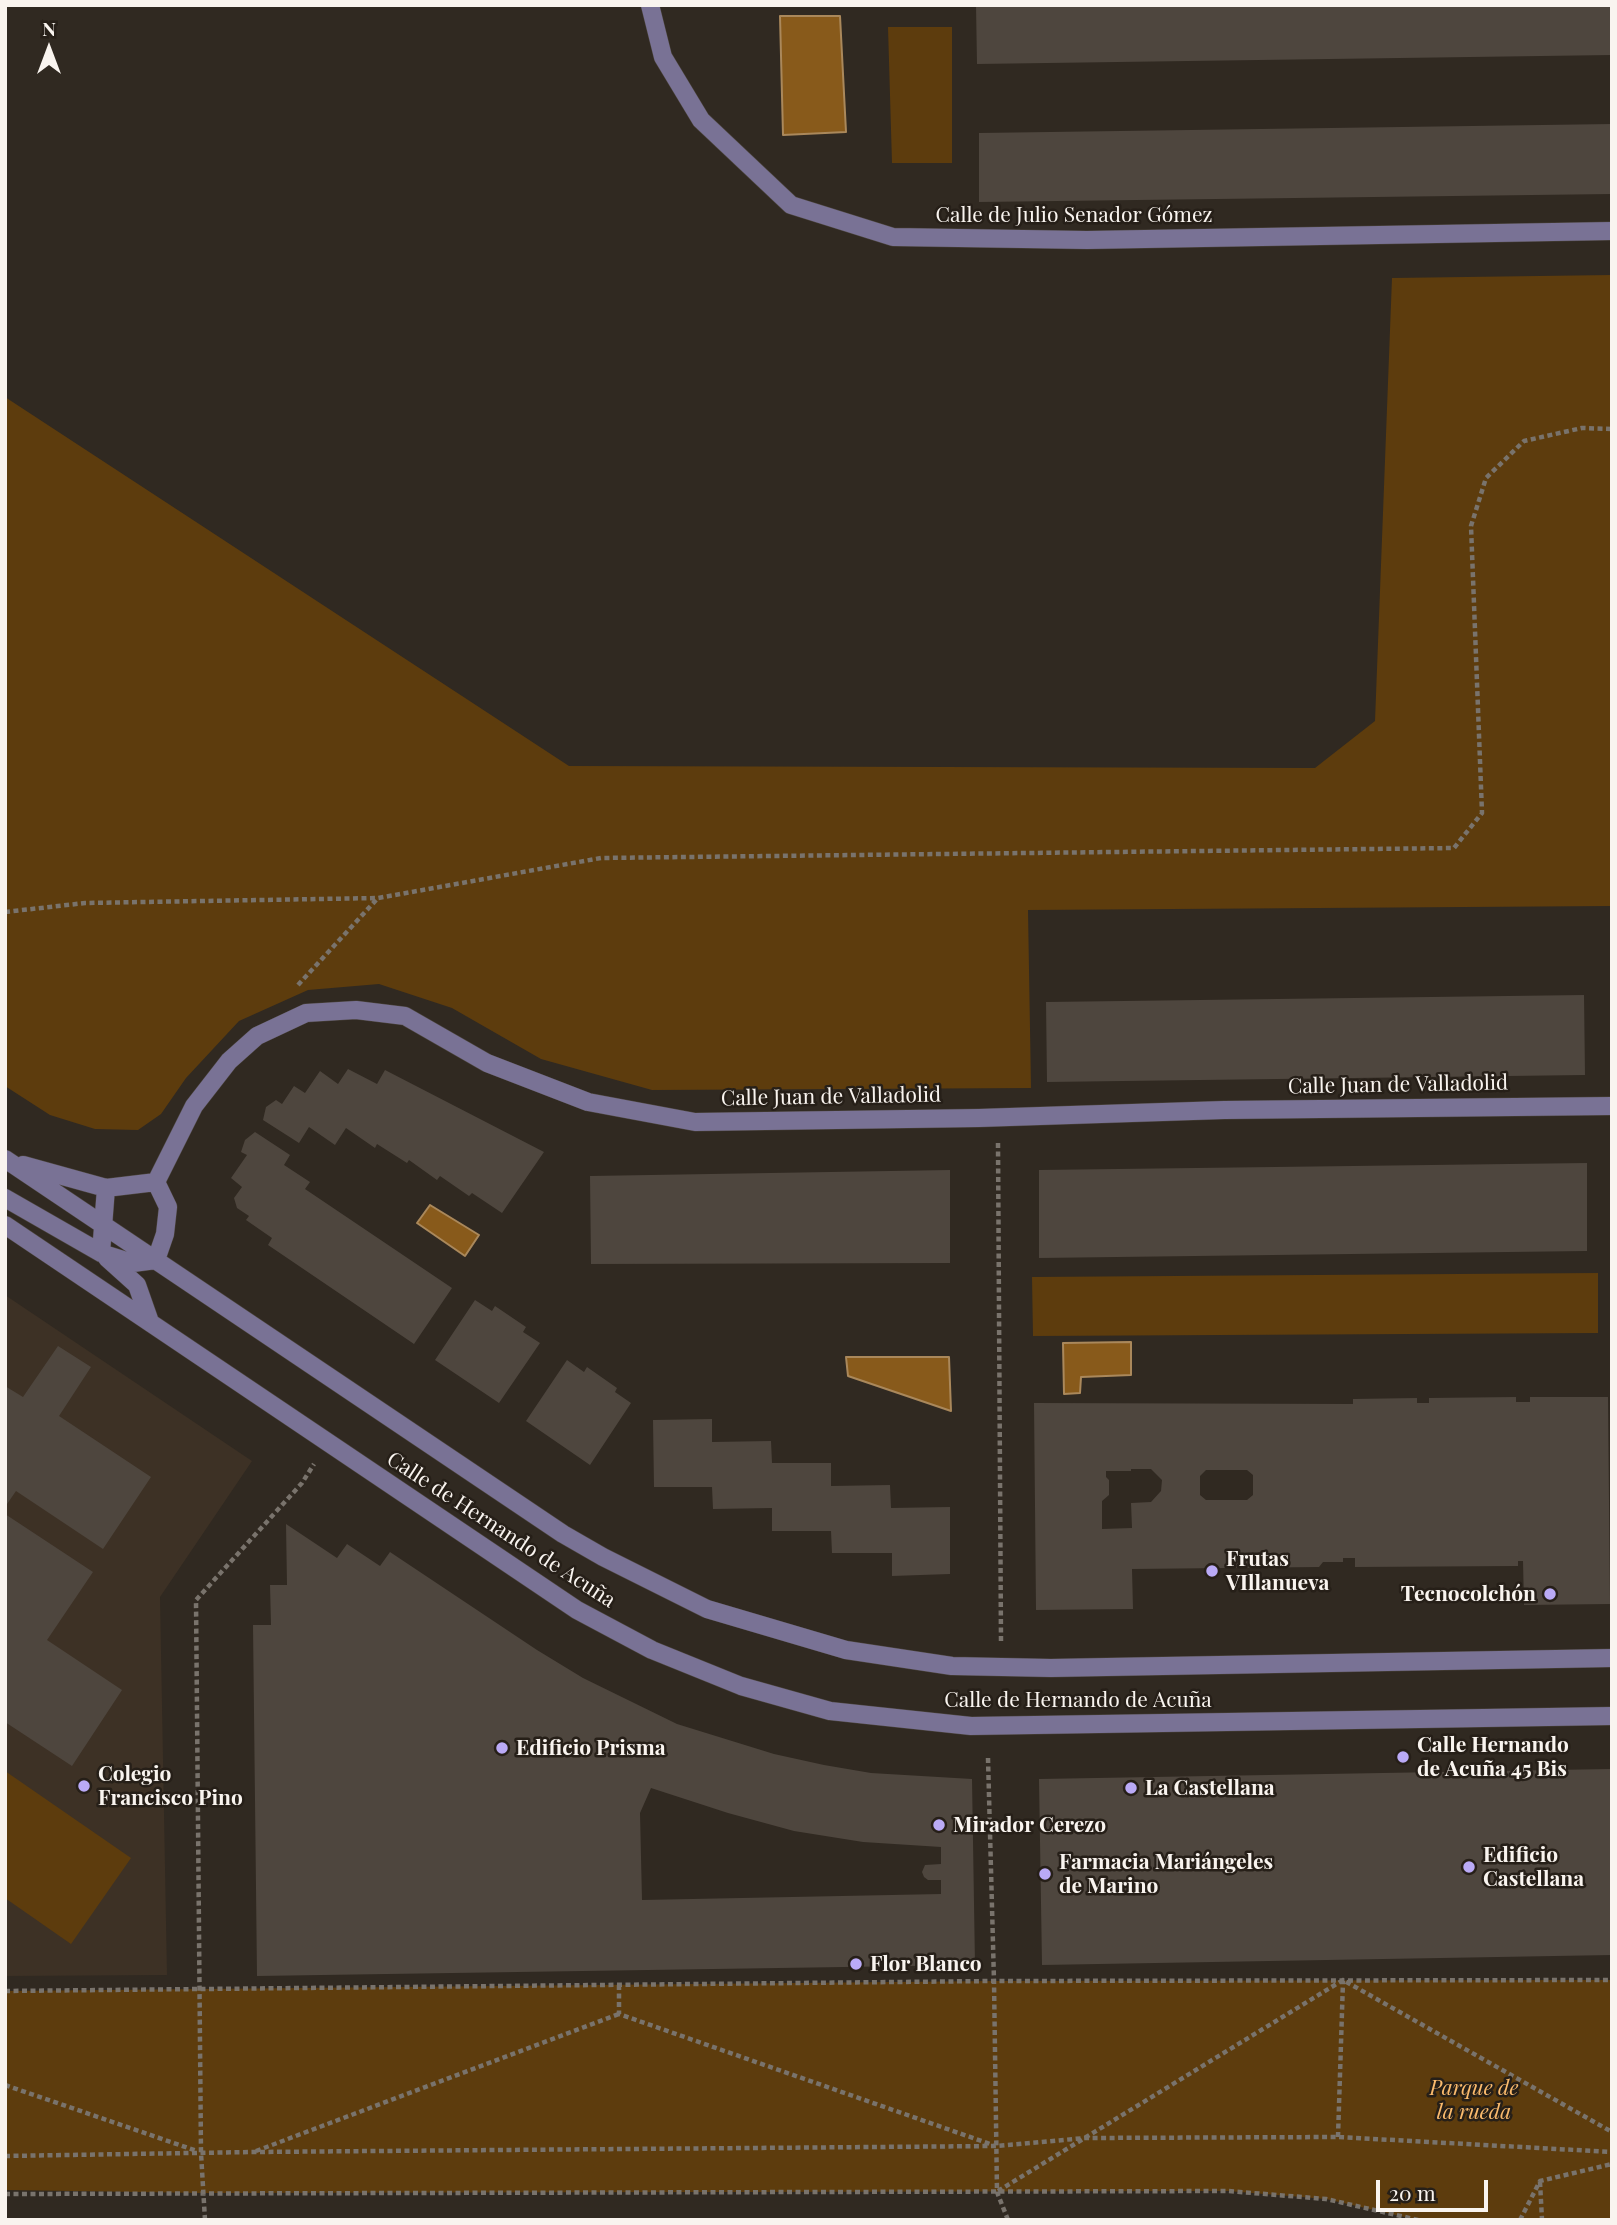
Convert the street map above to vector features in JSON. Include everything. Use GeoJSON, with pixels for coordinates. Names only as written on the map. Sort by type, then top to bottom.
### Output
{"type":"FeatureCollection","features":[{"type":"Feature","properties":{"kind":"street","name":"Calle de Julio Senador Gómez"},"geometry":{"type":"LineString","coordinates":[[650,5],[663,57],[701,120],[792,205],[893,237],[1087,240],[1612,231]]}},
{"type":"Feature","properties":{"kind":"street","name":"Calle Juan de Valladolid"},"geometry":{"type":"LineString","coordinates":[[156,1182],[194,1106],[229,1061],[257,1036],[306,1013],[356,1010],[405,1016],[486,1063],[588,1102],[695,1122],[1238,1110],[1612,1106]]}},
{"type":"Feature","properties":{"kind":"street"},"geometry":{"type":"LineString","coordinates":[[7,1160],[106,1188],[156,1182],[167,1207],[165,1234],[156,1260],[133,1263],[101,1253]]}},
{"type":"Feature","properties":{"kind":"street","name":"Calle de Hernando de Acuña"},"geometry":{"type":"LineString","coordinates":[[7,1160],[563,1534],[603,1558],[707,1609],[846,1650],[952,1666],[1092,1667],[1612,1658]]}},
{"type":"Feature","properties":{"kind":"street"},"geometry":{"type":"LineString","coordinates":[[101,1253],[106,1188]]}},
{"type":"Feature","properties":{"kind":"street"},"geometry":{"type":"LineString","coordinates":[[5,1198],[101,1253],[137,1285],[150,1322]]}},
{"type":"Feature","properties":{"kind":"street","name":"Calle de Hernando de Acuña"},"geometry":{"type":"LineString","coordinates":[[5,1226],[577,1611],[652,1650],[741,1686],[830,1712],[971,1726],[1612,1716]]}},
{"type":"Feature","properties":{"kind":"path"},"geometry":{"type":"LineString","coordinates":[[5,912],[85,903],[377,898],[601,858],[1454,848],[1482,813],[1471,526],[1486,478],[1524,441],[1582,428],[1612,429]]}},
{"type":"Feature","properties":{"kind":"path"},"geometry":{"type":"LineString","coordinates":[[294,990],[377,898]]}},
{"type":"Feature","properties":{"kind":"path"},"geometry":{"type":"LineString","coordinates":[[998,1117],[1001,1667]]}},
{"type":"Feature","properties":{"kind":"path"},"geometry":{"type":"LineString","coordinates":[[205,2220],[201,2153],[196,1601],[302,1483],[327,1443]]}},
{"type":"Feature","properties":{"kind":"path"},"geometry":{"type":"LineString","coordinates":[[988,1758],[997,2192],[1008,2220]]}},
{"type":"Feature","properties":{"kind":"path"},"geometry":{"type":"LineString","coordinates":[[1343,1980],[1612,2132]]}},
{"type":"Feature","properties":{"kind":"path"},"geometry":{"type":"LineString","coordinates":[[1338,2137],[1343,1980]]}},
{"type":"Feature","properties":{"kind":"path"},"geometry":{"type":"LineString","coordinates":[[997,2192],[1343,1980]]}},
{"type":"Feature","properties":{"kind":"path"},"geometry":{"type":"LineString","coordinates":[[5,1991],[994,1981],[1612,1980]]}},
{"type":"Feature","properties":{"kind":"path"},"geometry":{"type":"LineString","coordinates":[[619,1985],[619,2014]]}},
{"type":"Feature","properties":{"kind":"path"},"geometry":{"type":"LineString","coordinates":[[253,2152],[619,2014],[997,2146]]}},
{"type":"Feature","properties":{"kind":"path"},"geometry":{"type":"LineString","coordinates":[[5,2085],[201,2153]]}},
{"type":"Feature","properties":{"kind":"path"},"geometry":{"type":"LineString","coordinates":[[5,2156],[997,2146],[1085,2138],[1338,2137],[1612,2152]]}},
{"type":"Feature","properties":{"kind":"path"},"geometry":{"type":"LineString","coordinates":[[1520,2220],[1540,2181],[1612,2164]]}},
{"type":"Feature","properties":{"kind":"path"},"geometry":{"type":"LineString","coordinates":[[1540,2181],[1542,2220]]}},
{"type":"Feature","properties":{"kind":"path"},"geometry":{"type":"LineString","coordinates":[[5,2194],[1228,2191],[1326,2199],[1418,2220]]}},
{"type":"Feature","properties":{"kind":"shaded area"},"geometry":{"type":"Polygon","coordinates":[[[780,16],[840,16],[846,132],[783,135],[780,16]]]}},
{"type":"Feature","properties":{"kind":"shaded area"},"geometry":{"type":"Polygon","coordinates":[[[430,1205],[479,1235],[465,1256],[417,1223],[430,1205]]]}},
{"type":"Feature","properties":{"kind":"shaded area","name":"Colegio Francisco Pino"},"geometry":{"type":"Polygon","coordinates":[[[5,1295],[252,1461],[160,1597],[167,1975],[5,1976],[5,1295]]]}},
{"type":"Feature","properties":{"kind":"shaded area"},"geometry":{"type":"Polygon","coordinates":[[[1131,1342],[1131,1375],[1081,1377],[1080,1393],[1064,1394],[1063,1343],[1131,1342]]]}},
{"type":"Feature","properties":{"kind":"shaded area"},"geometry":{"type":"Polygon","coordinates":[[[846,1357],[949,1357],[951,1411],[848,1376],[846,1357]]]}},
{"type":"Feature","properties":{"kind":"green space"},"geometry":{"type":"Polygon","coordinates":[[[888,27],[952,27],[952,163],[892,163],[888,27]]]}},
{"type":"Feature","properties":{"kind":"green space"},"geometry":{"type":"Polygon","coordinates":[[[1612,275],[1612,906],[1028,910],[1031,1088],[652,1090],[541,1059],[452,1008],[379,984],[308,990],[239,1021],[186,1078],[161,1114],[138,1130],[95,1129],[50,1115],[5,1086],[5,397],[569,766],[1315,768],[1375,721],[1392,278],[1612,275]]]}},
{"type":"Feature","properties":{"kind":"green space"},"geometry":{"type":"Polygon","coordinates":[[[1598,1273],[1598,1333],[1033,1336],[1032,1277],[1598,1273]]]}},
{"type":"Feature","properties":{"kind":"green space"},"geometry":{"type":"Polygon","coordinates":[[[5,1771],[131,1858],[71,1944],[5,1898],[5,1771]]]}},
{"type":"Feature","properties":{"kind":"green space","name":"Parque de la rueda"},"geometry":{"type":"Polygon","coordinates":[[[1612,1980],[1612,2220],[1418,2220],[1326,2199],[1228,2191],[203,2193],[5,2190],[5,1991],[994,1981],[1612,1980]]]}},
{"type":"Feature","properties":{"kind":"building"},"geometry":{"type":"Polygon","coordinates":[[[976,5],[1612,5],[1612,55],[977,64],[976,5]]]}},
{"type":"Feature","properties":{"kind":"building"},"geometry":{"type":"Polygon","coordinates":[[[1612,124],[1612,194],[979,202],[979,133],[1612,124]]]}},
{"type":"Feature","properties":{"kind":"building"},"geometry":{"type":"Polygon","coordinates":[[[1584,995],[1585,1075],[1047,1082],[1046,1002],[1584,995]]]}},
{"type":"Feature","properties":{"kind":"building"},"geometry":{"type":"Polygon","coordinates":[[[348,1069],[377,1084],[385,1070],[544,1152],[502,1213],[472,1193],[469,1196],[440,1176],[437,1180],[409,1160],[407,1163],[377,1144],[375,1148],[346,1128],[335,1145],[309,1127],[299,1143],[263,1120],[266,1107],[276,1100],[282,1104],[294,1086],[305,1093],[320,1071],[338,1084],[348,1069]]]}},
{"type":"Feature","properties":{"kind":"building"},"geometry":{"type":"Polygon","coordinates":[[[255,1132],[290,1155],[284,1165],[310,1182],[305,1189],[452,1288],[414,1344],[268,1245],[272,1238],[246,1220],[249,1216],[237,1208],[234,1198],[242,1187],[231,1178],[247,1155],[241,1152],[245,1140],[255,1132]]]}},
{"type":"Feature","properties":{"kind":"building"},"geometry":{"type":"Polygon","coordinates":[[[1587,1163],[1587,1251],[1039,1258],[1039,1170],[1587,1163]]]}},
{"type":"Feature","properties":{"kind":"building"},"geometry":{"type":"Polygon","coordinates":[[[950,1170],[950,1263],[591,1264],[590,1176],[950,1170]]]}},
{"type":"Feature","properties":{"kind":"building"},"geometry":{"type":"Polygon","coordinates":[[[475,1300],[492,1311],[495,1306],[526,1327],[523,1332],[540,1343],[499,1403],[435,1360],[475,1300]]]}},
{"type":"Feature","properties":{"kind":"building"},"geometry":{"type":"Polygon","coordinates":[[[58,1346],[91,1367],[59,1416],[151,1477],[103,1549],[16,1491],[5,1507],[5,1386],[23,1397],[58,1346]]]}},
{"type":"Feature","properties":{"kind":"building"},"geometry":{"type":"Polygon","coordinates":[[[567,1360],[584,1372],[587,1367],[617,1388],[615,1392],[631,1403],[590,1465],[526,1421],[567,1360]]]}},
{"type":"Feature","properties":{"kind":"building"},"geometry":{"type":"Polygon","coordinates":[[[1516,1397],[1516,1402],[1530,1402],[1530,1397],[1608,1397],[1610,1604],[1524,1605],[1523,1561],[1518,1561],[1518,1566],[1355,1567],[1355,1558],[1343,1558],[1343,1562],[1323,1562],[1319,1567],[1132,1569],[1133,1609],[1036,1610],[1034,1403],[1353,1404],[1353,1399],[1417,1398],[1417,1403],[1429,1403],[1429,1398],[1516,1397]],[[1151,1469],[1106,1471],[1109,1495],[1102,1501],[1102,1529],[1132,1528],[1131,1503],[1151,1502],[1161,1491],[1162,1480],[1151,1469]],[[1206,1470],[1200,1476],[1200,1495],[1206,1500],[1247,1500],[1253,1495],[1253,1475],[1247,1470],[1206,1470]]]}},
{"type":"Feature","properties":{"kind":"building"},"geometry":{"type":"Polygon","coordinates":[[[712,1419],[712,1442],[771,1441],[772,1463],[831,1463],[831,1486],[890,1485],[891,1508],[950,1507],[950,1574],[892,1576],[892,1553],[832,1553],[831,1531],[772,1531],[772,1508],[713,1509],[712,1487],[654,1487],[653,1420],[712,1419]]]}},
{"type":"Feature","properties":{"kind":"building"},"geometry":{"type":"Polygon","coordinates":[[[5,1514],[93,1572],[47,1640],[122,1690],[72,1766],[5,1722],[5,1514]]]}},
{"type":"Feature","properties":{"kind":"building","name":"Edificio Prisma"},"geometry":{"type":"Polygon","coordinates":[[[286,1524],[337,1558],[347,1544],[380,1566],[390,1552],[583,1678],[677,1724],[774,1754],[824,1765],[871,1773],[972,1779],[975,1965],[257,1976],[253,1625],[271,1625],[270,1585],[287,1585],[286,1524]],[[651,1788],[640,1813],[642,1900],[941,1894],[941,1880],[928,1880],[922,1872],[925,1865],[941,1864],[941,1847],[863,1842],[794,1831],[651,1788]]]}},
{"type":"Feature","properties":{"kind":"building"},"geometry":{"type":"Polygon","coordinates":[[[1611,1769],[1612,1955],[1042,1965],[1039,1779],[1611,1769]]]}},
{"type":"Feature","properties":{"kind":"place","name":"Frutas VIllanueva"},"geometry":{"type":"Point","coordinates":[1212,1571]}},
{"type":"Feature","properties":{"kind":"place","name":"Tecnocolchón"},"geometry":{"type":"Point","coordinates":[1550,1594]}},
{"type":"Feature","properties":{"kind":"place","name":"Edificio Prisma"},"geometry":{"type":"Point","coordinates":[502,1748]}},
{"type":"Feature","properties":{"kind":"place","name":"Calle Hernando de Acuña 45 Bis"},"geometry":{"type":"Point","coordinates":[1403,1757]}},
{"type":"Feature","properties":{"kind":"place","name":"Colegio Francisco Pino"},"geometry":{"type":"Point","coordinates":[84,1786]}},
{"type":"Feature","properties":{"kind":"place","name":"La Castellana"},"geometry":{"type":"Point","coordinates":[1131,1788]}},
{"type":"Feature","properties":{"kind":"place","name":"Mirador Cerezo"},"geometry":{"type":"Point","coordinates":[939,1825]}},
{"type":"Feature","properties":{"kind":"place","name":"Edificio Castellana"},"geometry":{"type":"Point","coordinates":[1469,1867]}},
{"type":"Feature","properties":{"kind":"place","name":"Farmacia Mariángeles de Marino"},"geometry":{"type":"Point","coordinates":[1045,1874]}},
{"type":"Feature","properties":{"kind":"place","name":"Flor Blanco"},"geometry":{"type":"Point","coordinates":[856,1964]}}]}
